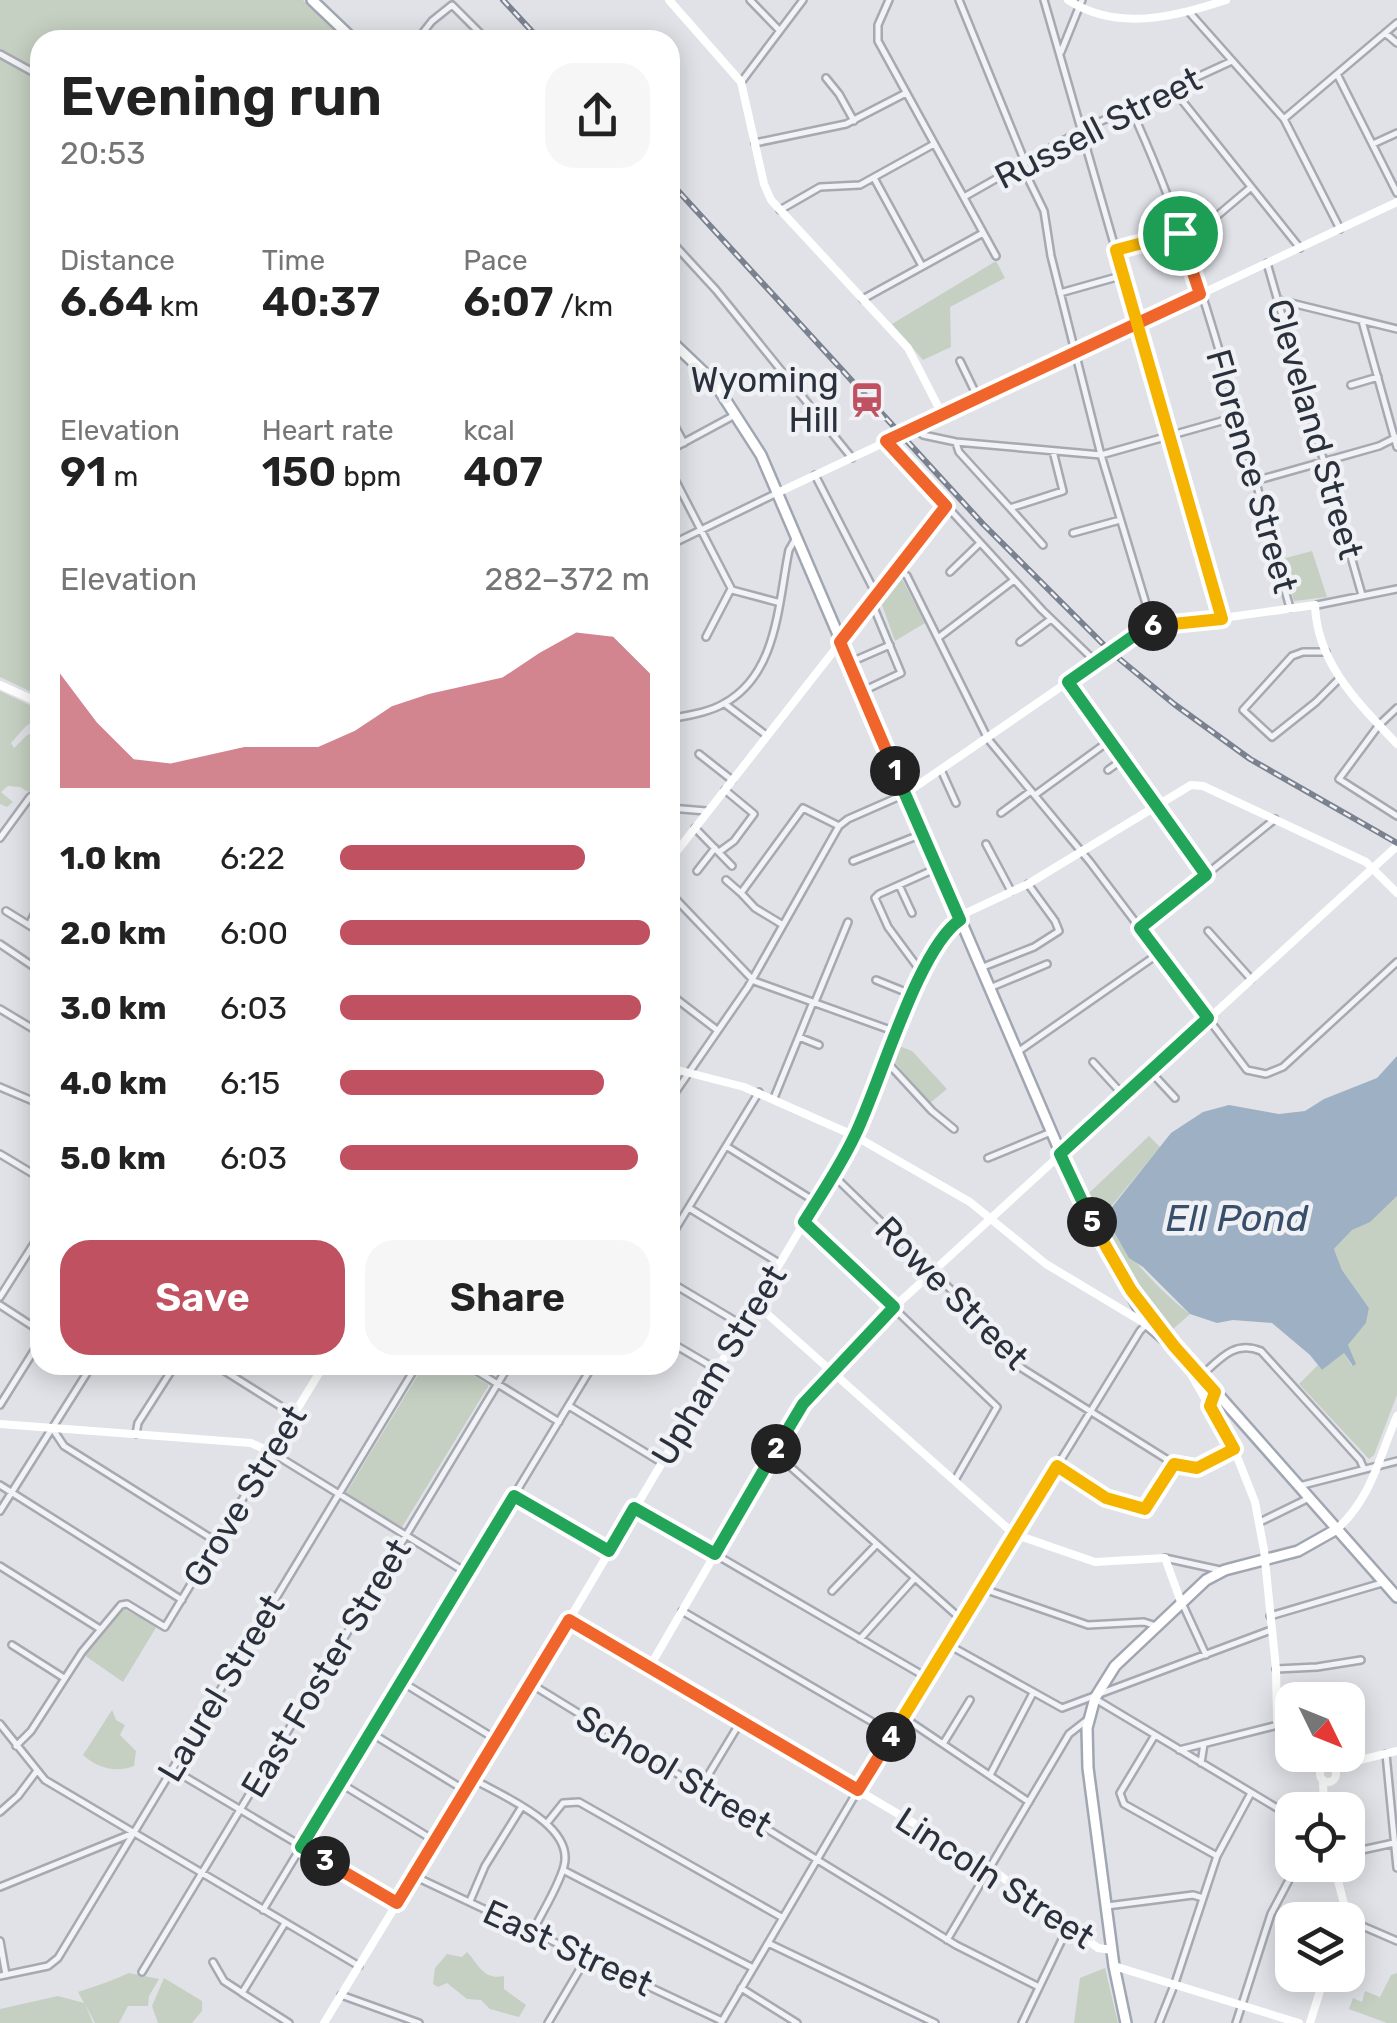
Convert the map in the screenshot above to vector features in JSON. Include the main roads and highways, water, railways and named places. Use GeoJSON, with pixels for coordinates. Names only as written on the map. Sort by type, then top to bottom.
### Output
{"type":"FeatureCollection","features":[{"type":"Feature","properties":{"kind":"main road"},"geometry":{"type":"LineString","coordinates":[[312,0],[344,30]]}},
{"type":"Feature","properties":{"kind":"main road"},"geometry":{"type":"LineString","coordinates":[[680,350],[714,382],[758,450],[1082,1203],[1148,1324],[1175,1347]]}},
{"type":"Feature","properties":{"kind":"main road"},"geometry":{"type":"LineString","coordinates":[[1131,1290],[1175,1347],[1397,1597]]}},
{"type":"Feature","properties":{"kind":"main road"},"geometry":{"type":"LineString","coordinates":[[1126,2023],[1114,1966],[1086,1748],[1094,1698],[1115,1666],[1203,1583],[1225,1570],[1307,1548],[1337,1529]]}},
{"type":"Feature","properties":{"kind":"water","name":"Ell Pond"},"geometry":{"type":"Polygon","coordinates":[[[1397,1056],[1397,1196],[1334,1249],[1342,1270],[1369,1308],[1366,1323],[1348,1345],[1356,1364],[1353,1366],[1344,1353],[1322,1370],[1272,1323],[1217,1323],[1190,1314],[1129,1258],[1105,1216],[1171,1133],[1203,1112],[1229,1105],[1279,1114],[1305,1111],[1377,1078],[1397,1056]]]}},
{"type":"Feature","properties":{"kind":"railway"},"geometry":{"type":"LineString","coordinates":[[503,0],[531,30]]}},
{"type":"Feature","properties":{"kind":"railway"},"geometry":{"type":"LineString","coordinates":[[680,193],[983,524],[1111,652],[1250,759],[1397,843]]}},
{"type":"Feature","properties":{"kind":"place","name":"Wyoming Hill"},"geometry":{"type":"Point","coordinates":[867,400]}}]}
